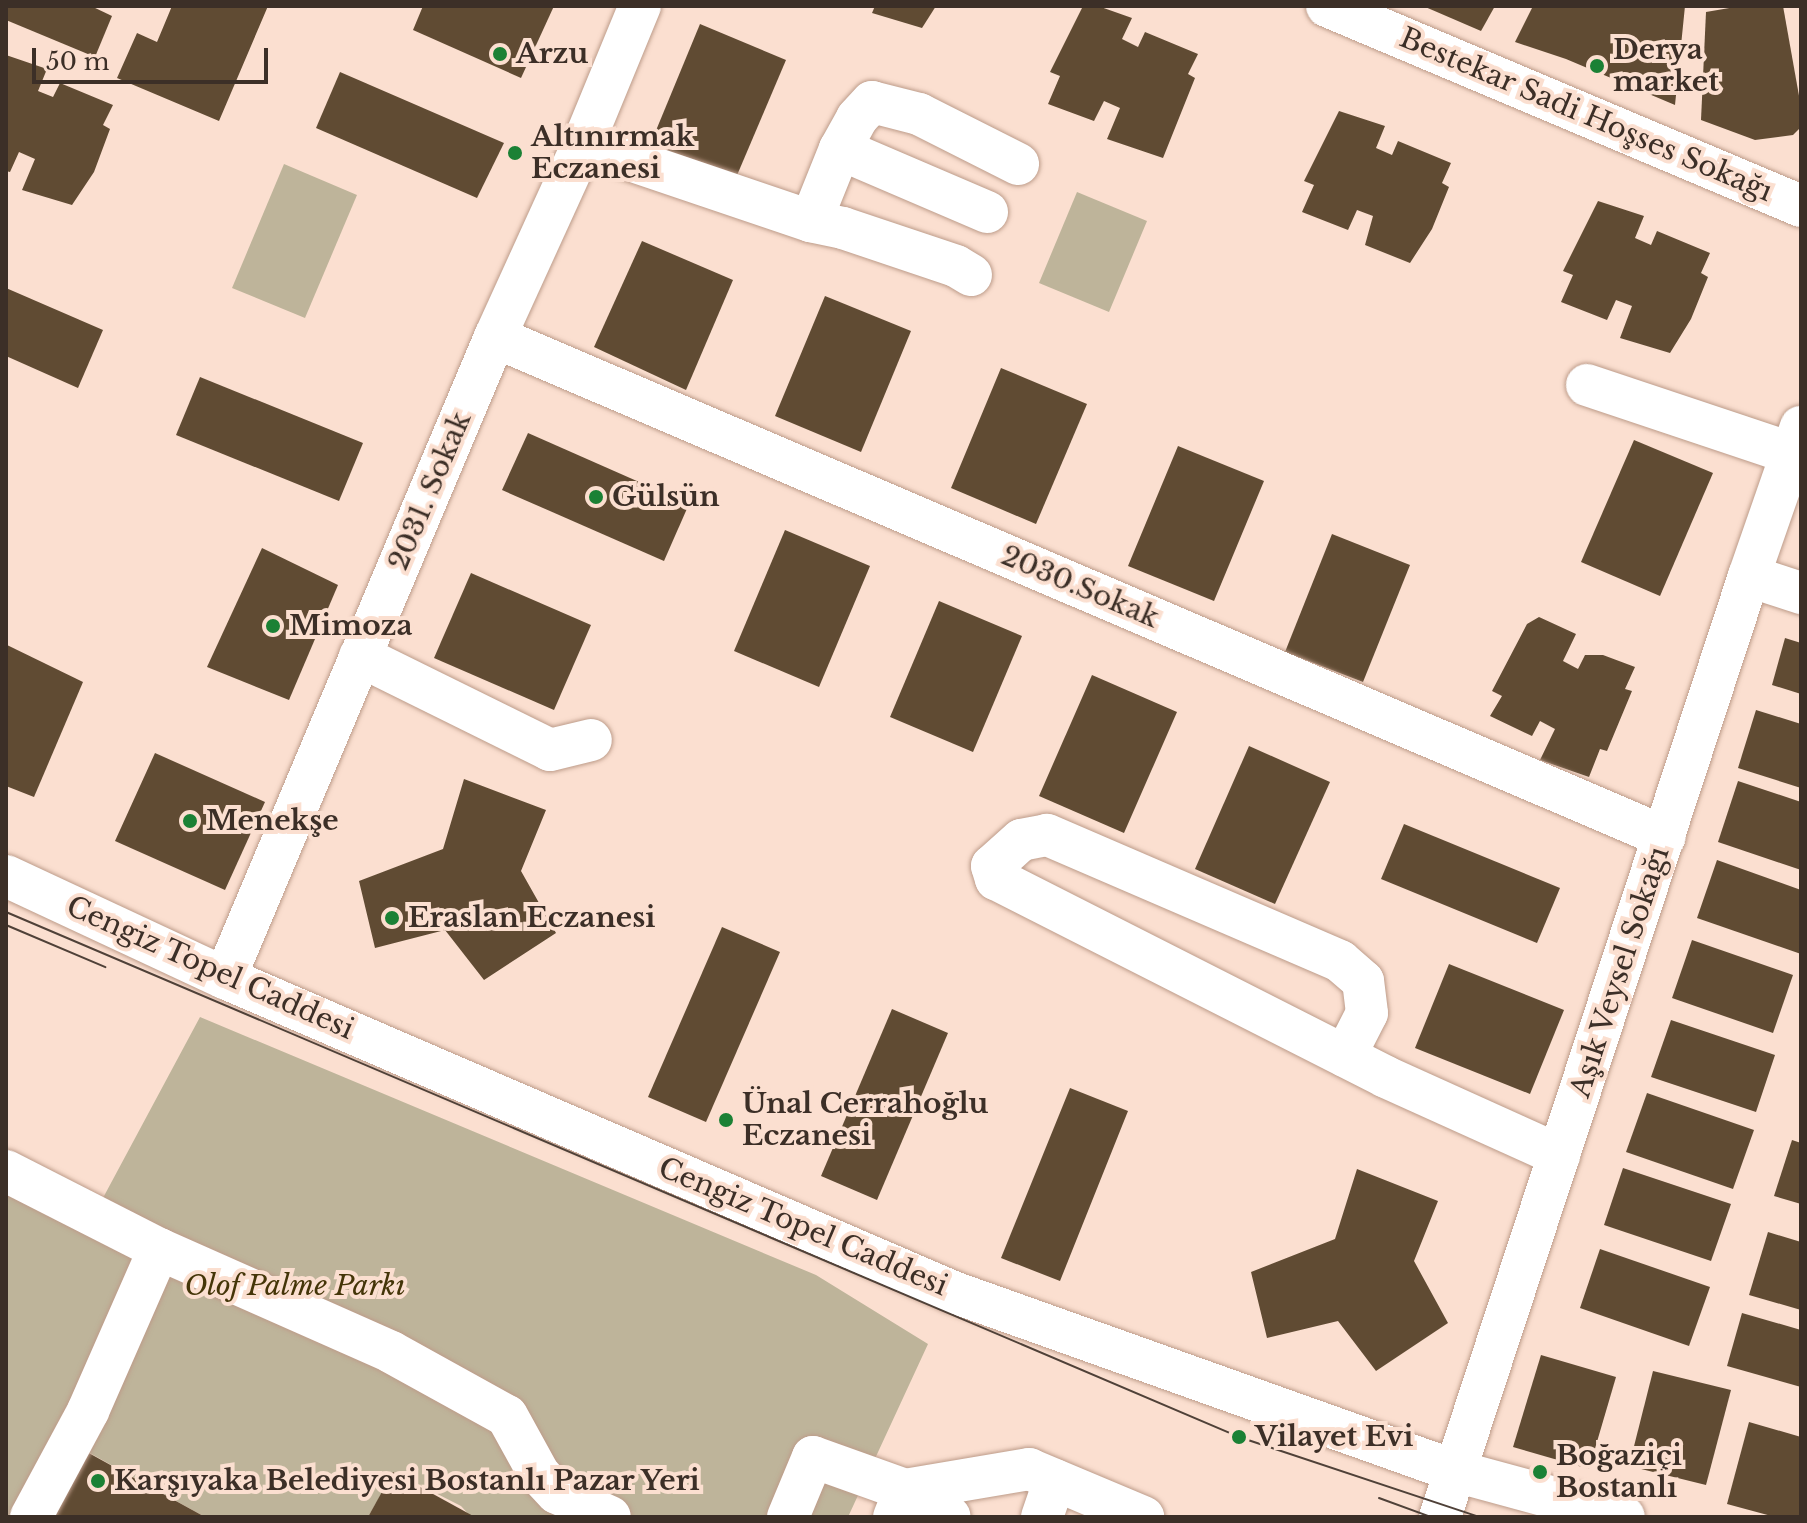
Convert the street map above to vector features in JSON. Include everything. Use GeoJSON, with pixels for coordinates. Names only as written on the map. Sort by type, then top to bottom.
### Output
{"type":"FeatureCollection","features":[{"type":"Feature","properties":{"kind":"street","name":"2031. Sokak"},"geometry":{"type":"LineString","coordinates":[[225,978],[495,337],[583,144],[640,6]]}},
{"type":"Feature","properties":{"kind":"street","name":"Bestekar Sadi Hoşses Sokağı"},"geometry":{"type":"LineString","coordinates":[[1327,6],[1801,206]]}},
{"type":"Feature","properties":{"kind":"street"},"geometry":{"type":"LineString","coordinates":[[811,221],[840,149],[857,118],[872,102],[919,114],[1018,164]]}},
{"type":"Feature","properties":{"kind":"street"},"geometry":{"type":"LineString","coordinates":[[583,144],[956,266],[971,275]]}},
{"type":"Feature","properties":{"kind":"street"},"geometry":{"type":"LineString","coordinates":[[840,149],[987,212]]}},
{"type":"Feature","properties":{"kind":"street","name":"2030.Sokak"},"geometry":{"type":"LineString","coordinates":[[495,337],[1665,837]]}},
{"type":"Feature","properties":{"kind":"street"},"geometry":{"type":"LineString","coordinates":[[1587,385],[1797,441]]}},
{"type":"Feature","properties":{"kind":"street","name":"Aşık Veysel Sokağı"},"geometry":{"type":"LineString","coordinates":[[1440,1517],[1749,576],[1797,441]]}},
{"type":"Feature","properties":{"kind":"street"},"geometry":{"type":"LineString","coordinates":[[1749,576],[1801,593]]}},
{"type":"Feature","properties":{"kind":"street"},"geometry":{"type":"LineString","coordinates":[[360,656],[550,750],[591,740]]}},
{"type":"Feature","properties":{"kind":"street"},"geometry":{"type":"LineString","coordinates":[[1345,1056],[1367,1013],[1363,981],[1340,961],[1047,835],[1021,840],[992,866],[996,879],[1386,1077],[1559,1155]]}},
{"type":"Feature","properties":{"kind":"street","name":"Cengiz Topel Caddesi"},"geometry":{"type":"LineString","coordinates":[[6,876],[225,978],[953,1292],[1455,1471],[1624,1517]]}},
{"type":"Feature","properties":{"kind":"street"},"geometry":{"type":"LineString","coordinates":[[6,1171],[159,1249],[391,1352],[507,1416],[539,1474],[557,1493],[610,1517]]}},
{"type":"Feature","properties":{"kind":"street"},"geometry":{"type":"LineString","coordinates":[[31,1517],[88,1411],[159,1249]]}},
{"type":"Feature","properties":{"kind":"street"},"geometry":{"type":"LineString","coordinates":[[788,1517],[813,1457],[899,1504],[950,1517]]}},
{"type":"Feature","properties":{"kind":"street"},"geometry":{"type":"LineString","coordinates":[[899,1504],[1029,1469],[1048,1498],[1139,1516]]}},
{"type":"Feature","properties":{"kind":"green space"},"geometry":{"type":"Polygon","coordinates":[[[284,164],[357,195],[305,318],[232,288],[284,164]]]}},
{"type":"Feature","properties":{"kind":"green space"},"geometry":{"type":"Polygon","coordinates":[[[1077,192],[1147,221],[1109,312],[1039,283],[1077,192]]]}},
{"type":"Feature","properties":{"kind":"green space","name":"Olof Palme Parkı"},"geometry":{"type":"Polygon","coordinates":[[[200,1017],[816,1275],[928,1344],[848,1517],[471,1517],[461,1506],[394,1472],[368,1517],[205,1517],[77,1446],[36,1517],[6,1517],[6,1180],[89,1224],[200,1017]]]}},
{"type":"Feature","properties":{"kind":"building"},"geometry":{"type":"Polygon","coordinates":[[[6,6],[91,6],[112,16],[95,57],[6,20],[6,6]]]}},
{"type":"Feature","properties":{"kind":"building"},"geometry":{"type":"Polygon","coordinates":[[[172,6],[268,6],[219,121],[117,78],[137,33],[157,42],[172,6]]]}},
{"type":"Feature","properties":{"kind":"building","name":"Arzu"},"geometry":{"type":"Polygon","coordinates":[[[423,6],[554,6],[521,78],[413,30],[423,6]]]}},
{"type":"Feature","properties":{"kind":"building"},"geometry":{"type":"Polygon","coordinates":[[[875,6],[936,6],[922,28],[872,13],[875,6]]]}},
{"type":"Feature","properties":{"kind":"building"},"geometry":{"type":"Polygon","coordinates":[[[1083,6],[1098,6],[1132,18],[1122,39],[1138,47],[1145,32],[1198,54],[1188,74],[1195,78],[1163,158],[1107,139],[1120,108],[1104,101],[1094,121],[1048,104],[1060,76],[1050,72],[1083,6]]]}},
{"type":"Feature","properties":{"kind":"building"},"geometry":{"type":"Polygon","coordinates":[[[1423,6],[1495,6],[1481,31],[1423,6]]]}},
{"type":"Feature","properties":{"kind":"building"},"geometry":{"type":"Polygon","coordinates":[[[1533,6],[1685,6],[1675,105],[1566,59],[1515,42],[1533,6]]]}},
{"type":"Feature","properties":{"kind":"building"},"geometry":{"type":"Polygon","coordinates":[[[1741,6],[1783,6],[1801,107],[1801,127],[1793,135],[1755,140],[1701,120],[1706,12],[1741,6]]]}},
{"type":"Feature","properties":{"kind":"building"},"geometry":{"type":"Polygon","coordinates":[[[700,24],[786,60],[735,180],[650,145],[700,24]]]}},
{"type":"Feature","properties":{"kind":"building"},"geometry":{"type":"Polygon","coordinates":[[[6,55],[47,69],[38,91],[53,97],[60,83],[113,105],[103,125],[110,129],[94,172],[72,205],[22,190],[35,159],[19,152],[10,172],[6,171],[6,55]]]}},
{"type":"Feature","properties":{"kind":"building"},"geometry":{"type":"Polygon","coordinates":[[[340,72],[504,143],[477,198],[316,128],[340,72]]]}},
{"type":"Feature","properties":{"kind":"building"},"geometry":{"type":"Polygon","coordinates":[[[1339,111],[1385,126],[1376,148],[1392,155],[1398,141],[1451,163],[1442,183],[1449,187],[1432,229],[1410,263],[1365,245],[1373,216],[1357,210],[1348,230],[1302,212],[1314,185],[1304,181],[1339,111]]]}},
{"type":"Feature","properties":{"kind":"building"},"geometry":{"type":"Polygon","coordinates":[[[1598,201],[1644,216],[1635,238],[1651,245],[1657,231],[1710,253],[1701,273],[1708,277],[1691,319],[1670,353],[1620,338],[1632,306],[1616,300],[1607,320],[1561,302],[1573,275],[1563,271],[1598,201]]]}},
{"type":"Feature","properties":{"kind":"building"},"geometry":{"type":"Polygon","coordinates":[[[642,241],[733,280],[686,390],[594,347],[642,241]]]}},
{"type":"Feature","properties":{"kind":"building"},"geometry":{"type":"Polygon","coordinates":[[[6,288],[103,330],[78,388],[6,356],[6,288]]]}},
{"type":"Feature","properties":{"kind":"building"},"geometry":{"type":"Polygon","coordinates":[[[825,296],[911,331],[861,452],[775,416],[825,296]]]}},
{"type":"Feature","properties":{"kind":"building"},"geometry":{"type":"Polygon","coordinates":[[[1001,368],[1087,404],[1036,524],[951,488],[1001,368]]]}},
{"type":"Feature","properties":{"kind":"building"},"geometry":{"type":"Polygon","coordinates":[[[200,377],[363,443],[339,501],[176,435],[200,377]]]}},
{"type":"Feature","properties":{"kind":"building","name":"Gülsün"},"geometry":{"type":"Polygon","coordinates":[[[528,433],[689,504],[664,561],[502,490],[528,433]]]}},
{"type":"Feature","properties":{"kind":"building"},"geometry":{"type":"Polygon","coordinates":[[[1634,440],[1713,473],[1660,596],[1581,562],[1634,440]]]}},
{"type":"Feature","properties":{"kind":"building"},"geometry":{"type":"Polygon","coordinates":[[[1178,446],[1264,481],[1214,601],[1128,566],[1178,446]]]}},
{"type":"Feature","properties":{"kind":"building"},"geometry":{"type":"Polygon","coordinates":[[[785,530],[870,566],[819,687],[734,651],[785,530]]]}},
{"type":"Feature","properties":{"kind":"building"},"geometry":{"type":"Polygon","coordinates":[[[1332,534],[1410,565],[1363,682],[1285,652],[1332,534]]]}},
{"type":"Feature","properties":{"kind":"building","name":"Mimoza"},"geometry":{"type":"Polygon","coordinates":[[[262,548],[338,585],[289,700],[207,667],[262,548]]]}},
{"type":"Feature","properties":{"kind":"building"},"geometry":{"type":"Polygon","coordinates":[[[471,573],[591,625],[554,710],[434,658],[471,573]]]}},
{"type":"Feature","properties":{"kind":"building"},"geometry":{"type":"Polygon","coordinates":[[[939,601],[1022,636],[973,752],[890,717],[939,601]]]}},
{"type":"Feature","properties":{"kind":"building"},"geometry":{"type":"Polygon","coordinates":[[[1539,617],[1576,634],[1563,661],[1578,669],[1585,655],[1603,655],[1635,667],[1625,689],[1632,691],[1607,751],[1600,749],[1589,777],[1540,760],[1555,729],[1540,721],[1532,736],[1490,716],[1502,696],[1492,691],[1527,624],[1539,617]]]}},
{"type":"Feature","properties":{"kind":"building"},"geometry":{"type":"Polygon","coordinates":[[[1785,638],[1801,643],[1801,694],[1772,685],[1785,638]]]}},
{"type":"Feature","properties":{"kind":"building"},"geometry":{"type":"Polygon","coordinates":[[[7,645],[83,682],[34,797],[6,786],[7,645]]]}},
{"type":"Feature","properties":{"kind":"building"},"geometry":{"type":"Polygon","coordinates":[[[1092,675],[1177,712],[1124,833],[1039,796],[1092,675]]]}},
{"type":"Feature","properties":{"kind":"building"},"geometry":{"type":"Polygon","coordinates":[[[1756,710],[1801,724],[1801,788],[1738,768],[1756,710]]]}},
{"type":"Feature","properties":{"kind":"building"},"geometry":{"type":"Polygon","coordinates":[[[1249,746],[1330,782],[1275,904],[1195,869],[1249,746]]]}},
{"type":"Feature","properties":{"kind":"building","name":"Menekşe"},"geometry":{"type":"Polygon","coordinates":[[[155,753],[265,802],[225,890],[115,841],[155,753]]]}},
{"type":"Feature","properties":{"kind":"building"},"geometry":{"type":"Polygon","coordinates":[[[464,779],[546,810],[521,871],[556,933],[484,980],[445,930],[375,948],[359,881],[443,849],[464,779]]]}},
{"type":"Feature","properties":{"kind":"building"},"geometry":{"type":"Polygon","coordinates":[[[1738,781],[1801,802],[1801,870],[1718,842],[1738,781]]]}},
{"type":"Feature","properties":{"kind":"building"},"geometry":{"type":"Polygon","coordinates":[[[1404,824],[1560,888],[1537,943],[1381,879],[1404,824]]]}},
{"type":"Feature","properties":{"kind":"building"},"geometry":{"type":"Polygon","coordinates":[[[1717,860],[1801,890],[1801,954],[1697,918],[1717,860]]]}},
{"type":"Feature","properties":{"kind":"building"},"geometry":{"type":"Polygon","coordinates":[[[722,927],[780,952],[706,1122],[648,1097],[722,927]]]}},
{"type":"Feature","properties":{"kind":"building"},"geometry":{"type":"Polygon","coordinates":[[[1692,940],[1793,975],[1773,1033],[1672,998],[1692,940]]]}},
{"type":"Feature","properties":{"kind":"building"},"geometry":{"type":"Polygon","coordinates":[[[1449,964],[1564,1010],[1530,1094],[1415,1048],[1449,964]]]}},
{"type":"Feature","properties":{"kind":"building"},"geometry":{"type":"Polygon","coordinates":[[[892,1009],[948,1033],[877,1200],[821,1176],[892,1009]]]}},
{"type":"Feature","properties":{"kind":"building"},"geometry":{"type":"Polygon","coordinates":[[[1671,1020],[1775,1055],[1756,1112],[1651,1077],[1671,1020]]]}},
{"type":"Feature","properties":{"kind":"building"},"geometry":{"type":"Polygon","coordinates":[[[1070,1088],[1128,1111],[1060,1281],[1001,1258],[1070,1088]]]}},
{"type":"Feature","properties":{"kind":"building"},"geometry":{"type":"Polygon","coordinates":[[[1647,1093],[1754,1130],[1733,1189],[1626,1152],[1647,1093]]]}},
{"type":"Feature","properties":{"kind":"building"},"geometry":{"type":"Polygon","coordinates":[[[1792,1140],[1801,1143],[1801,1204],[1774,1196],[1792,1140]]]}},
{"type":"Feature","properties":{"kind":"building"},"geometry":{"type":"Polygon","coordinates":[[[1623,1168],[1731,1204],[1711,1261],[1604,1225],[1623,1168]]]}},
{"type":"Feature","properties":{"kind":"building"},"geometry":{"type":"Polygon","coordinates":[[[1357,1169],[1438,1201],[1414,1261],[1448,1323],[1376,1371],[1338,1321],[1267,1338],[1251,1272],[1335,1239],[1357,1169]]]}},
{"type":"Feature","properties":{"kind":"building"},"geometry":{"type":"Polygon","coordinates":[[[1768,1232],[1801,1242],[1801,1310],[1749,1295],[1768,1232]]]}},
{"type":"Feature","properties":{"kind":"building"},"geometry":{"type":"Polygon","coordinates":[[[1600,1249],[1710,1287],[1689,1346],[1580,1308],[1600,1249]]]}},
{"type":"Feature","properties":{"kind":"building"},"geometry":{"type":"Polygon","coordinates":[[[1742,1313],[1801,1330],[1801,1387],[1727,1366],[1742,1313]]]}},
{"type":"Feature","properties":{"kind":"building"},"geometry":{"type":"Polygon","coordinates":[[[1541,1355],[1616,1377],[1589,1469],[1513,1447],[1541,1355]]]}},
{"type":"Feature","properties":{"kind":"building"},"geometry":{"type":"Polygon","coordinates":[[[1653,1371],[1731,1390],[1706,1485],[1629,1466],[1653,1371]]]}},
{"type":"Feature","properties":{"kind":"building"},"geometry":{"type":"Polygon","coordinates":[[[1749,1422],[1801,1437],[1801,1517],[1775,1517],[1727,1504],[1749,1422]]]}},
{"type":"Feature","properties":{"kind":"building","name":"Karşıyaka Belediyesi Bostanlı Pazar Yeri"},"geometry":{"type":"Polygon","coordinates":[[[76,1446],[205,1517],[37,1517],[76,1446]]]}},
{"type":"Feature","properties":{"kind":"building","name":"Karşıyaka Belediyesi Bostanlı Pazar Yeri"},"geometry":{"type":"Polygon","coordinates":[[[393,1472],[475,1517],[368,1517],[393,1472]]]}},
{"type":"Feature","properties":{"kind":"tram line"},"geometry":{"type":"LineString","coordinates":[[6,912],[1239,1437],[1479,1517]]}},
{"type":"Feature","properties":{"kind":"tram line"},"geometry":{"type":"LineString","coordinates":[[6,925],[105,967]]}},
{"type":"Feature","properties":{"kind":"tram line"},"geometry":{"type":"LineString","coordinates":[[1379,1498],[1431,1517]]}},
{"type":"Feature","properties":{"kind":"place","name":"Arzu"},"geometry":{"type":"Point","coordinates":[500,54]}},
{"type":"Feature","properties":{"kind":"place","name":"Derya market"},"geometry":{"type":"Point","coordinates":[1597,66]}},
{"type":"Feature","properties":{"kind":"place","name":"Altınırmak Eczanesi"},"geometry":{"type":"Point","coordinates":[515,153]}},
{"type":"Feature","properties":{"kind":"place","name":"Gülsün"},"geometry":{"type":"Point","coordinates":[596,497]}},
{"type":"Feature","properties":{"kind":"place","name":"Mimoza"},"geometry":{"type":"Point","coordinates":[273,626]}},
{"type":"Feature","properties":{"kind":"place","name":"Menekşe"},"geometry":{"type":"Point","coordinates":[190,821]}},
{"type":"Feature","properties":{"kind":"place","name":"Eraslan Eczanesi"},"geometry":{"type":"Point","coordinates":[392,918]}},
{"type":"Feature","properties":{"kind":"place","name":"Ünal Cerrahoğlu Eczanesi"},"geometry":{"type":"Point","coordinates":[726,1120]}},
{"type":"Feature","properties":{"kind":"place","name":"Vilayet Evi"},"geometry":{"type":"Point","coordinates":[1239,1437]}},
{"type":"Feature","properties":{"kind":"place","name":"Boğaziçi Bostanlı"},"geometry":{"type":"Point","coordinates":[1540,1472]}},
{"type":"Feature","properties":{"kind":"place","name":"Karşıyaka Belediyesi Bostanlı Pazar Yeri"},"geometry":{"type":"Point","coordinates":[98,1481]}}]}
